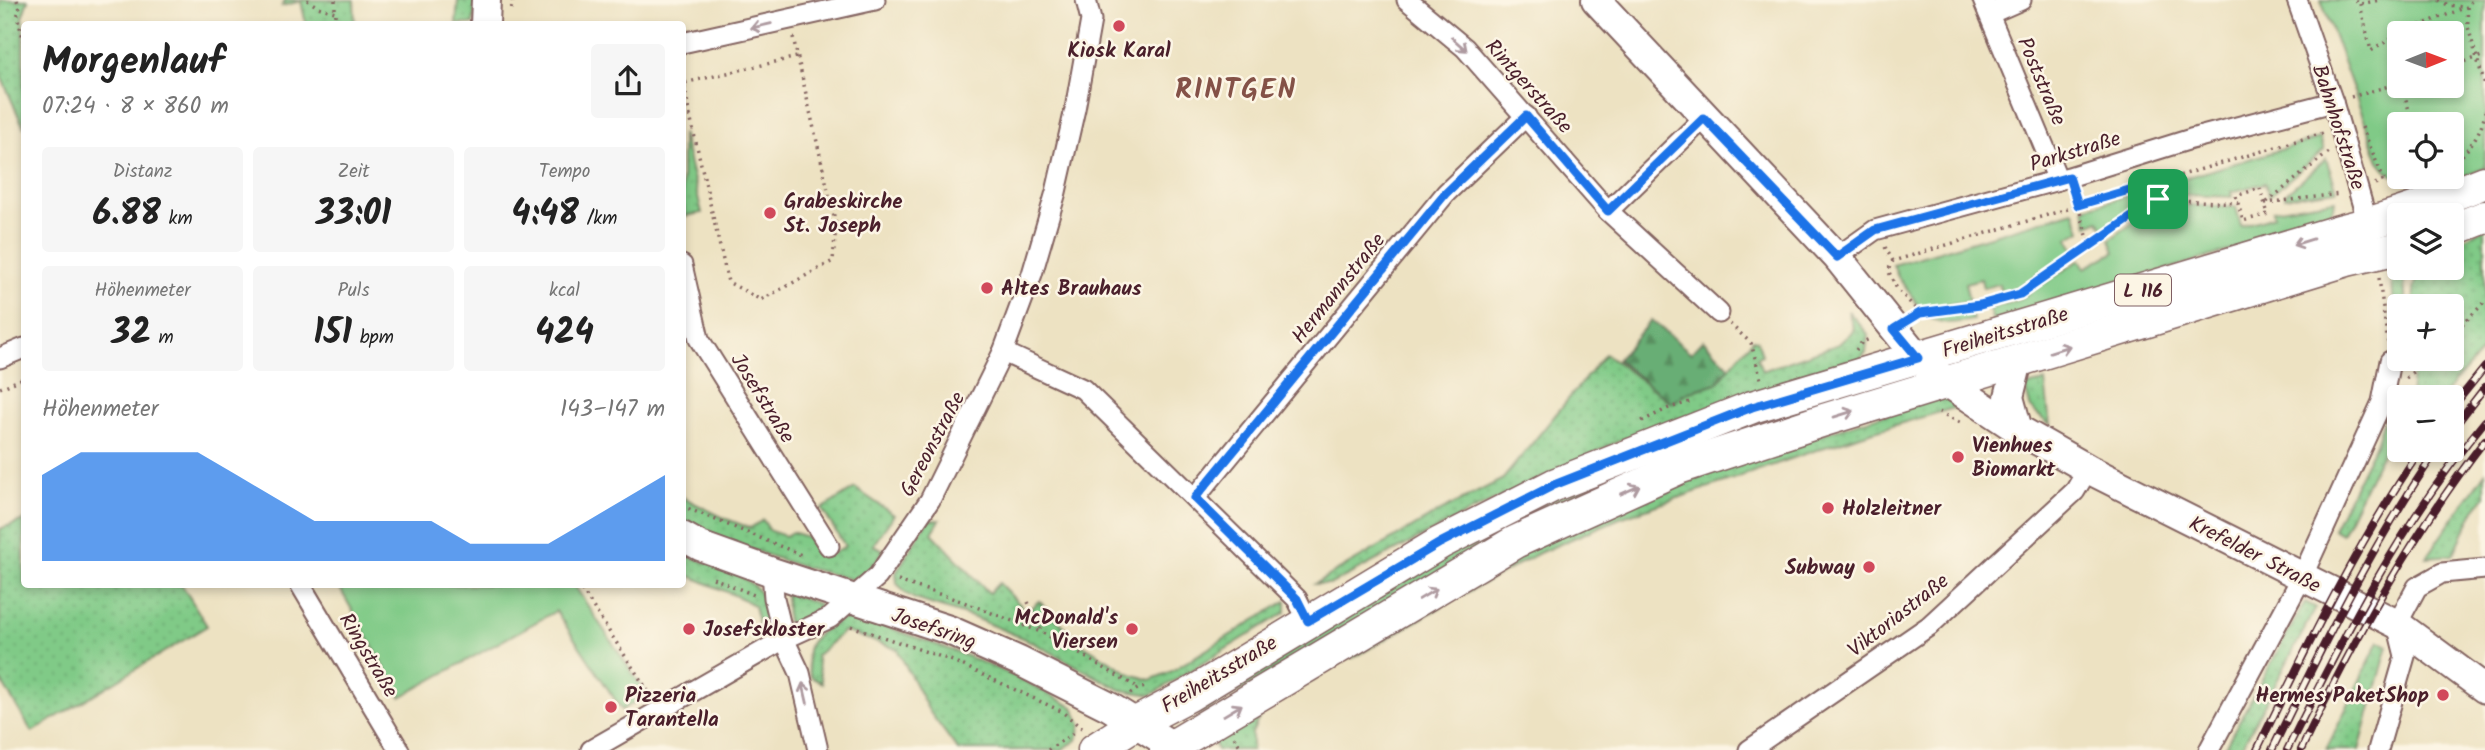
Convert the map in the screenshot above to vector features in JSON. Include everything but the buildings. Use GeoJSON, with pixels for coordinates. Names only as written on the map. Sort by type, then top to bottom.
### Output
{"type":"FeatureCollection","features":[{"type":"Feature","properties":{"kind":"main road"},"geometry":{"type":"LineString","coordinates":[[485,21],[486,0]]}},
{"type":"Feature","properties":{"kind":"main road","name":"Krefelder Straße"},"geometry":{"type":"LineString","coordinates":[[1596,0],[1837,257],[1918,358],[1948,383],[2018,430],[2088,469],[2397,624],[2485,689]]}},
{"type":"Feature","properties":{"kind":"main road","name":"Freiheitsstraße"},"geometry":{"type":"LineString","coordinates":[[1096,749],[1440,543],[1554,485],[1752,407],[2339,230],[2368,224],[2426,206],[2485,182]]}},
{"type":"Feature","properties":{"kind":"main road"},"geometry":{"type":"LineString","coordinates":[[2464,225],[2485,217]]}},
{"type":"Feature","properties":{"kind":"main road","name":"Bahnhofstraße"},"geometry":{"type":"LineString","coordinates":[[2368,224],[2385,257]]}},
{"type":"Feature","properties":{"kind":"main road","name":"Freiheitsstraße"},"geometry":{"type":"LineString","coordinates":[[1173,748],[1515,542],[1681,467],[1824,420],[2347,260],[2385,257]]}},
{"type":"Feature","properties":{"kind":"main road"},"geometry":{"type":"LineString","coordinates":[[2018,361],[2009,397],[2018,430]]}},
{"type":"Feature","properties":{"kind":"main road","name":"Josefsring"},"geometry":{"type":"LineString","coordinates":[[686,538],[700,546],[852,600],[949,630],[1049,676],[1136,723],[1173,748]]}},
{"type":"Feature","properties":{"kind":"street"},"geometry":{"type":"LineString","coordinates":[[686,42],[875,0]]}},
{"type":"Feature","properties":{"kind":"street","name":"Gereonstraße"},"geometry":{"type":"LineString","coordinates":[[591,750],[784,639],[830,618],[878,576],[930,500],[1003,352],[1032,274],[1056,192],[1075,109],[1091,20],[1086,0]]}},
{"type":"Feature","properties":{"kind":"street","name":"Rintgerstraße"},"geometry":{"type":"LineString","coordinates":[[1407,0],[1465,48],[1608,211],[1718,313]]}},
{"type":"Feature","properties":{"kind":"street"},"geometry":{"type":"LineString","coordinates":[[1986,7],[2021,0]]}},
{"type":"Feature","properties":{"kind":"street","name":"Bahnhofstraße"},"geometry":{"type":"LineString","coordinates":[[2297,0],[2333,102],[2368,224]]}},
{"type":"Feature","properties":{"kind":"street","name":"Poststraße"},"geometry":{"type":"LineString","coordinates":[[1986,7],[2064,179]]}},
{"type":"Feature","properties":{"kind":"street","name":"Parkstraße"},"geometry":{"type":"LineString","coordinates":[[1837,257],[1875,230],[2064,179],[2191,139],[2333,102]]}},
{"type":"Feature","properties":{"kind":"street","name":"Hermannstraße"},"geometry":{"type":"LineString","coordinates":[[1195,498],[1446,193],[1526,116]]}},
{"type":"Feature","properties":{"kind":"street"},"geometry":{"type":"LineString","coordinates":[[1608,211],[1704,118]]}},
{"type":"Feature","properties":{"kind":"street","name":"Josefstraße"},"geometry":{"type":"LineString","coordinates":[[686,282],[699,339],[829,546]]}},
{"type":"Feature","properties":{"kind":"street"},"geometry":{"type":"LineString","coordinates":[[0,358],[21,349]]}},
{"type":"Feature","properties":{"kind":"street"},"geometry":{"type":"LineString","coordinates":[[1003,352],[1083,388],[1297,599],[1308,621]]}},
{"type":"Feature","properties":{"kind":"street"},"geometry":{"type":"LineString","coordinates":[[2209,750],[2301,577],[2382,402],[2388,371]]}},
{"type":"Feature","properties":{"kind":"street","name":"Viktoriastraße"},"geometry":{"type":"LineString","coordinates":[[1749,750],[1929,626],[2075,491],[2088,469]]}},
{"type":"Feature","properties":{"kind":"street"},"geometry":{"type":"LineString","coordinates":[[2378,750],[2405,656],[2397,624],[2417,587],[2442,573],[2485,569]]}},
{"type":"Feature","properties":{"kind":"street"},"geometry":{"type":"LineString","coordinates":[[772,572],[774,598],[784,639],[800,673],[818,750]]}},
{"type":"Feature","properties":{"kind":"street","name":"Ringstraße"},"geometry":{"type":"LineString","coordinates":[[302,588],[399,750]]}},
{"type":"Feature","properties":{"kind":"path"},"geometry":{"type":"LineString","coordinates":[[17,0],[20,9]]}},
{"type":"Feature","properties":{"kind":"path"},"geometry":{"type":"LineString","coordinates":[[21,30],[17,16],[23,0]]}},
{"type":"Feature","properties":{"kind":"path"},"geometry":{"type":"LineString","coordinates":[[307,0],[318,7],[335,12]]}},
{"type":"Feature","properties":{"kind":"path"},"geometry":{"type":"LineString","coordinates":[[334,0],[335,21]]}},
{"type":"Feature","properties":{"kind":"path"},"geometry":{"type":"LineString","coordinates":[[2356,0],[2360,4],[2371,51],[2387,41]]}},
{"type":"Feature","properties":{"kind":"path"},"geometry":{"type":"LineString","coordinates":[[2360,4],[2380,0]]}},
{"type":"Feature","properties":{"kind":"path"},"geometry":{"type":"LineString","coordinates":[[2439,0],[2448,5],[2465,7]]}},
{"type":"Feature","properties":{"kind":"path"},"geometry":{"type":"LineString","coordinates":[[2430,21],[2465,7],[2472,0]]}},
{"type":"Feature","properties":{"kind":"path"},"geometry":{"type":"LineString","coordinates":[[2465,7],[2485,86]]}},
{"type":"Feature","properties":{"kind":"path"},"geometry":{"type":"LineString","coordinates":[[686,94],[728,282],[761,300],[833,261],[836,226],[788,19]]}},
{"type":"Feature","properties":{"kind":"path"},"geometry":{"type":"LineString","coordinates":[[2464,62],[2485,55]]}},
{"type":"Feature","properties":{"kind":"path"},"geometry":{"type":"LineString","coordinates":[[686,83],[797,57]]}},
{"type":"Feature","properties":{"kind":"path"},"geometry":{"type":"LineString","coordinates":[[2333,102],[2387,87]]}},
{"type":"Feature","properties":{"kind":"path"},"geometry":{"type":"LineString","coordinates":[[2464,154],[2483,122],[2485,111]]}},
{"type":"Feature","properties":{"kind":"path"},"geometry":{"type":"LineString","coordinates":[[686,117],[690,116]]}},
{"type":"Feature","properties":{"kind":"path"},"geometry":{"type":"LineString","coordinates":[[1920,313],[1897,289],[1888,270],[1893,261],[2323,133]]}},
{"type":"Feature","properties":{"kind":"path"},"geometry":{"type":"LineString","coordinates":[[2265,203],[2329,152]]}},
{"type":"Feature","properties":{"kind":"path"},"geometry":{"type":"LineString","coordinates":[[2064,179],[2078,205],[2090,245]]}},
{"type":"Feature","properties":{"kind":"path"},"geometry":{"type":"LineString","coordinates":[[2265,203],[2328,196],[2387,181]]}},
{"type":"Feature","properties":{"kind":"path"},"geometry":{"type":"LineString","coordinates":[[2153,183],[2158,199]]}},
{"type":"Feature","properties":{"kind":"path"},"geometry":{"type":"LineString","coordinates":[[2260,188],[2265,203],[2268,214],[2243,221],[2236,196],[2260,188]]}},
{"type":"Feature","properties":{"kind":"path"},"geometry":{"type":"LineString","coordinates":[[1894,329],[1920,313],[1980,305],[2020,294],[2158,199],[2238,204]]}},
{"type":"Feature","properties":{"kind":"path"},"geometry":{"type":"LineString","coordinates":[[2385,257],[2387,299]]}},
{"type":"Feature","properties":{"kind":"path"},"geometry":{"type":"LineString","coordinates":[[2464,322],[2485,302]]}},
{"type":"Feature","properties":{"kind":"path"},"geometry":{"type":"LineString","coordinates":[[1718,313],[1751,343],[1762,381]]}},
{"type":"Feature","properties":{"kind":"path"},"geometry":{"type":"LineString","coordinates":[[0,388],[21,379]]}},
{"type":"Feature","properties":{"kind":"path"},"geometry":{"type":"LineString","coordinates":[[686,508],[812,559]]}},
{"type":"Feature","properties":{"kind":"path"},"geometry":{"type":"LineString","coordinates":[[878,576],[961,601],[1043,633],[1139,688]]}},
{"type":"Feature","properties":{"kind":"path"},"geometry":{"type":"LineString","coordinates":[[581,588],[653,698]]}},
{"type":"Feature","properties":{"kind":"path"},"geometry":{"type":"LineString","coordinates":[[1028,602],[1043,633]]}},
{"type":"Feature","properties":{"kind":"path"},"geometry":{"type":"LineString","coordinates":[[830,618],[953,661],[1061,711],[1082,728],[1096,749]]}},
{"type":"Feature","properties":{"kind":"green space"},"geometry":{"type":"Polygon","coordinates":[[[0,0],[28,0],[21,21],[21,121],[0,74],[0,0]]]}},
{"type":"Feature","properties":{"kind":"green space"},"geometry":{"type":"Polygon","coordinates":[[[285,0],[354,0],[355,21],[305,21],[301,1],[282,6],[285,0]]]}},
{"type":"Feature","properties":{"kind":"green space"},"geometry":{"type":"Polygon","coordinates":[[[458,0],[476,0],[473,21],[456,21],[458,0]]]}},
{"type":"Feature","properties":{"kind":"green space"},"geometry":{"type":"Polygon","coordinates":[[[2321,0],[2485,0],[2485,168],[2464,176],[2464,112],[2387,112],[2387,170],[2379,161],[2321,0]]]}},
{"type":"Feature","properties":{"kind":"green space"},"geometry":{"type":"Polygon","coordinates":[[[2320,138],[2324,150],[2269,196],[2265,183],[2231,192],[2232,197],[2160,194],[2158,186],[2320,138]]]}},
{"type":"Feature","properties":{"kind":"green space"},"geometry":{"type":"Polygon","coordinates":[[[686,149],[702,213],[686,216],[686,149]]]}},
{"type":"Feature","properties":{"kind":"green space"},"geometry":{"type":"Polygon","coordinates":[[[2326,159],[2337,190],[2285,197],[2285,194],[2326,159]]]}},
{"type":"Feature","properties":{"kind":"green space"},"geometry":{"type":"Polygon","coordinates":[[[2152,189],[2153,195],[2105,231],[2099,220],[2088,225],[2084,208],[2152,189]]]}},
{"type":"Feature","properties":{"kind":"green space"},"geometry":{"type":"Polygon","coordinates":[[[2335,200],[2326,219],[2312,222],[2289,233],[1993,321],[1989,309],[2018,300],[2080,260],[2085,268],[2115,252],[2110,239],[2160,204],[2236,207],[2241,226],[2274,216],[2273,210],[2335,200]]]}},
{"type":"Feature","properties":{"kind":"green space"},"geometry":{"type":"Polygon","coordinates":[[[2074,211],[2081,230],[2068,238],[2075,251],[2015,289],[2001,292],[1999,284],[1983,288],[1981,279],[1965,283],[1969,301],[1921,309],[1898,277],[1893,265],[2074,211]]]}},
{"type":"Feature","properties":{"kind":"green space"},"geometry":{"type":"Polygon","coordinates":[[[2485,228],[2485,349],[2452,385],[2411,385],[2412,371],[2464,371],[2464,294],[2414,294],[2414,291],[2416,280],[2464,280],[2464,238],[2485,228]]]}},
{"type":"Feature","properties":{"kind":"green space"},"geometry":{"type":"Polygon","coordinates":[[[2392,280],[2403,280],[2405,294],[2393,294],[2392,280]]]}},
{"type":"Feature","properties":{"kind":"green space"},"geometry":{"type":"Polygon","coordinates":[[[1970,310],[1973,320],[1960,322],[1943,322],[1926,315],[1970,310]]]}},
{"type":"Feature","properties":{"kind":"green space"},"geometry":{"type":"Polygon","coordinates":[[[1848,311],[1868,334],[1866,352],[1859,360],[1623,439],[1466,514],[1331,584],[1315,584],[1439,512],[1503,479],[1605,354],[1672,403],[1686,393],[1717,383],[1753,339],[1757,340],[1762,355],[1757,357],[1762,371],[1839,344],[1854,330],[1848,311]]]}},
{"type":"Feature","properties":{"kind":"green space"},"geometry":{"type":"Polygon","coordinates":[[[1651,320],[1691,353],[1703,340],[1730,367],[1717,383],[1686,393],[1672,403],[1617,360],[1651,320]]]}},
{"type":"Feature","properties":{"kind":"green space"},"geometry":{"type":"Polygon","coordinates":[[[1894,370],[1900,372],[1900,377],[1771,417],[1650,460],[1523,525],[1198,714],[1197,710],[1203,705],[1513,517],[1647,454],[1751,416],[1894,370]]]}},
{"type":"Feature","properties":{"kind":"green space"},"geometry":{"type":"Polygon","coordinates":[[[2045,381],[2050,425],[2031,409],[2025,387],[2045,381]]]}},
{"type":"Feature","properties":{"kind":"green space"},"geometry":{"type":"Polygon","coordinates":[[[1941,397],[1961,406],[1857,436],[1620,518],[1539,553],[1353,658],[1351,656],[1261,713],[1252,733],[1252,750],[1217,750],[1215,746],[1217,732],[1481,572],[1677,479],[1941,397]]]}},
{"type":"Feature","properties":{"kind":"green space"},"geometry":{"type":"Polygon","coordinates":[[[2387,410],[2387,438],[2381,455],[2342,534],[2333,529],[2377,441],[2387,410]]]}},
{"type":"Feature","properties":{"kind":"green space"},"geometry":{"type":"Polygon","coordinates":[[[2485,473],[2485,497],[2475,509],[2453,555],[2426,557],[2485,473]]]}},
{"type":"Feature","properties":{"kind":"green space"},"geometry":{"type":"Polygon","coordinates":[[[855,488],[894,515],[873,545],[884,550],[871,570],[854,580],[799,566],[709,535],[686,523],[686,499],[750,528],[763,520],[770,531],[785,536],[792,532],[819,541],[829,556],[845,546],[822,509],[855,488]]]}},
{"type":"Feature","properties":{"kind":"green space"},"geometry":{"type":"Polygon","coordinates":[[[928,520],[940,520],[932,533],[989,593],[999,583],[1027,612],[1039,601],[1082,644],[1131,674],[1150,680],[1170,672],[1286,601],[1286,612],[1151,695],[1121,690],[1032,642],[905,593],[897,583],[896,573],[928,520]]]}},
{"type":"Feature","properties":{"kind":"green space"},"geometry":{"type":"Polygon","coordinates":[[[21,521],[21,588],[184,588],[207,626],[32,732],[0,679],[0,529],[21,521]]]}},
{"type":"Feature","properties":{"kind":"green space"},"geometry":{"type":"Polygon","coordinates":[[[686,555],[737,575],[756,588],[762,596],[766,610],[766,624],[760,630],[754,606],[686,574],[686,555]]]}},
{"type":"Feature","properties":{"kind":"green space"},"geometry":{"type":"Polygon","coordinates":[[[340,588],[576,588],[647,695],[622,710],[556,611],[401,697],[340,588]]]}},
{"type":"Feature","properties":{"kind":"green space"},"geometry":{"type":"Polygon","coordinates":[[[786,593],[819,604],[820,607],[790,625],[787,622],[786,593]]]}},
{"type":"Feature","properties":{"kind":"green space"},"geometry":{"type":"Polygon","coordinates":[[[2305,602],[2316,608],[2240,750],[2223,750],[2305,602]]]}},
{"type":"Feature","properties":{"kind":"green space"},"geometry":{"type":"Polygon","coordinates":[[[846,617],[859,617],[1017,677],[1073,707],[1081,724],[1077,740],[1061,750],[958,750],[929,711],[897,649],[844,631],[816,656],[822,683],[811,677],[807,654],[809,646],[819,634],[846,617]]]}},
{"type":"Feature","properties":{"kind":"green space"},"geometry":{"type":"Polygon","coordinates":[[[2379,641],[2388,646],[2359,750],[2326,750],[2379,641]]]}},
{"type":"Feature","properties":{"kind":"railway"},"geometry":{"type":"LineString","coordinates":[[2464,393],[2485,367]]}},
{"type":"Feature","properties":{"kind":"railway"},"geometry":{"type":"LineString","coordinates":[[2464,414],[2485,387]]}},
{"type":"Feature","properties":{"kind":"railway"},"geometry":{"type":"LineString","coordinates":[[2287,750],[2376,580],[2427,498],[2485,421]]}},
{"type":"Feature","properties":{"kind":"railway"},"geometry":{"type":"LineString","coordinates":[[2301,750],[2341,669],[2385,590],[2432,514],[2485,440]]}},
{"type":"Feature","properties":{"kind":"railway"},"geometry":{"type":"LineString","coordinates":[[2257,750],[2354,559],[2413,462]]}},
{"type":"Feature","properties":{"kind":"railway"},"geometry":{"type":"LineString","coordinates":[[2272,750],[2369,559],[2429,462]]}},
{"type":"Feature","properties":{"kind":"place","name":"Kiosk Karal"},"geometry":{"type":"Point","coordinates":[1119,26]}},
{"type":"Feature","properties":{"kind":"place","name":"Grabeskirche St. Joseph"},"geometry":{"type":"Point","coordinates":[770,213]}},
{"type":"Feature","properties":{"kind":"place","name":"Altes Brauhaus"},"geometry":{"type":"Point","coordinates":[987,288]}},
{"type":"Feature","properties":{"kind":"place","name":"Vienhues Biomarkt"},"geometry":{"type":"Point","coordinates":[1958,457]}},
{"type":"Feature","properties":{"kind":"place","name":"Holzleitner"},"geometry":{"type":"Point","coordinates":[1828,508]}},
{"type":"Feature","properties":{"kind":"place","name":"Subway"},"geometry":{"type":"Point","coordinates":[1869,567]}},
{"type":"Feature","properties":{"kind":"place","name":"Josefskloster"},"geometry":{"type":"Point","coordinates":[689,629]}},
{"type":"Feature","properties":{"kind":"place","name":"McDonald's Viersen"},"geometry":{"type":"Point","coordinates":[1132,629]}},
{"type":"Feature","properties":{"kind":"place","name":"Hermes PaketShop"},"geometry":{"type":"Point","coordinates":[2443,695]}},
{"type":"Feature","properties":{"kind":"place","name":"Pizzeria Tarantella"},"geometry":{"type":"Point","coordinates":[611,707]}},
{"type":"Feature","properties":{"kind":"district","name":"RINTGEN"},"geometry":{"type":"Point","coordinates":[1236,88]}},
{"type":"Feature","properties":{"kind":"route"},"geometry":{"type":"LineString","coordinates":[[1526,116],[1608,211],[1704,118],[1837,257],[1875,230],[2069,177],[2078,205],[2153,183],[2158,199],[2020,294],[1980,305],[1920,313],[1894,329],[1918,358],[1752,407],[1554,485],[1440,543],[1308,621],[1297,599],[1195,498],[1446,193],[1526,116]]}}]}
